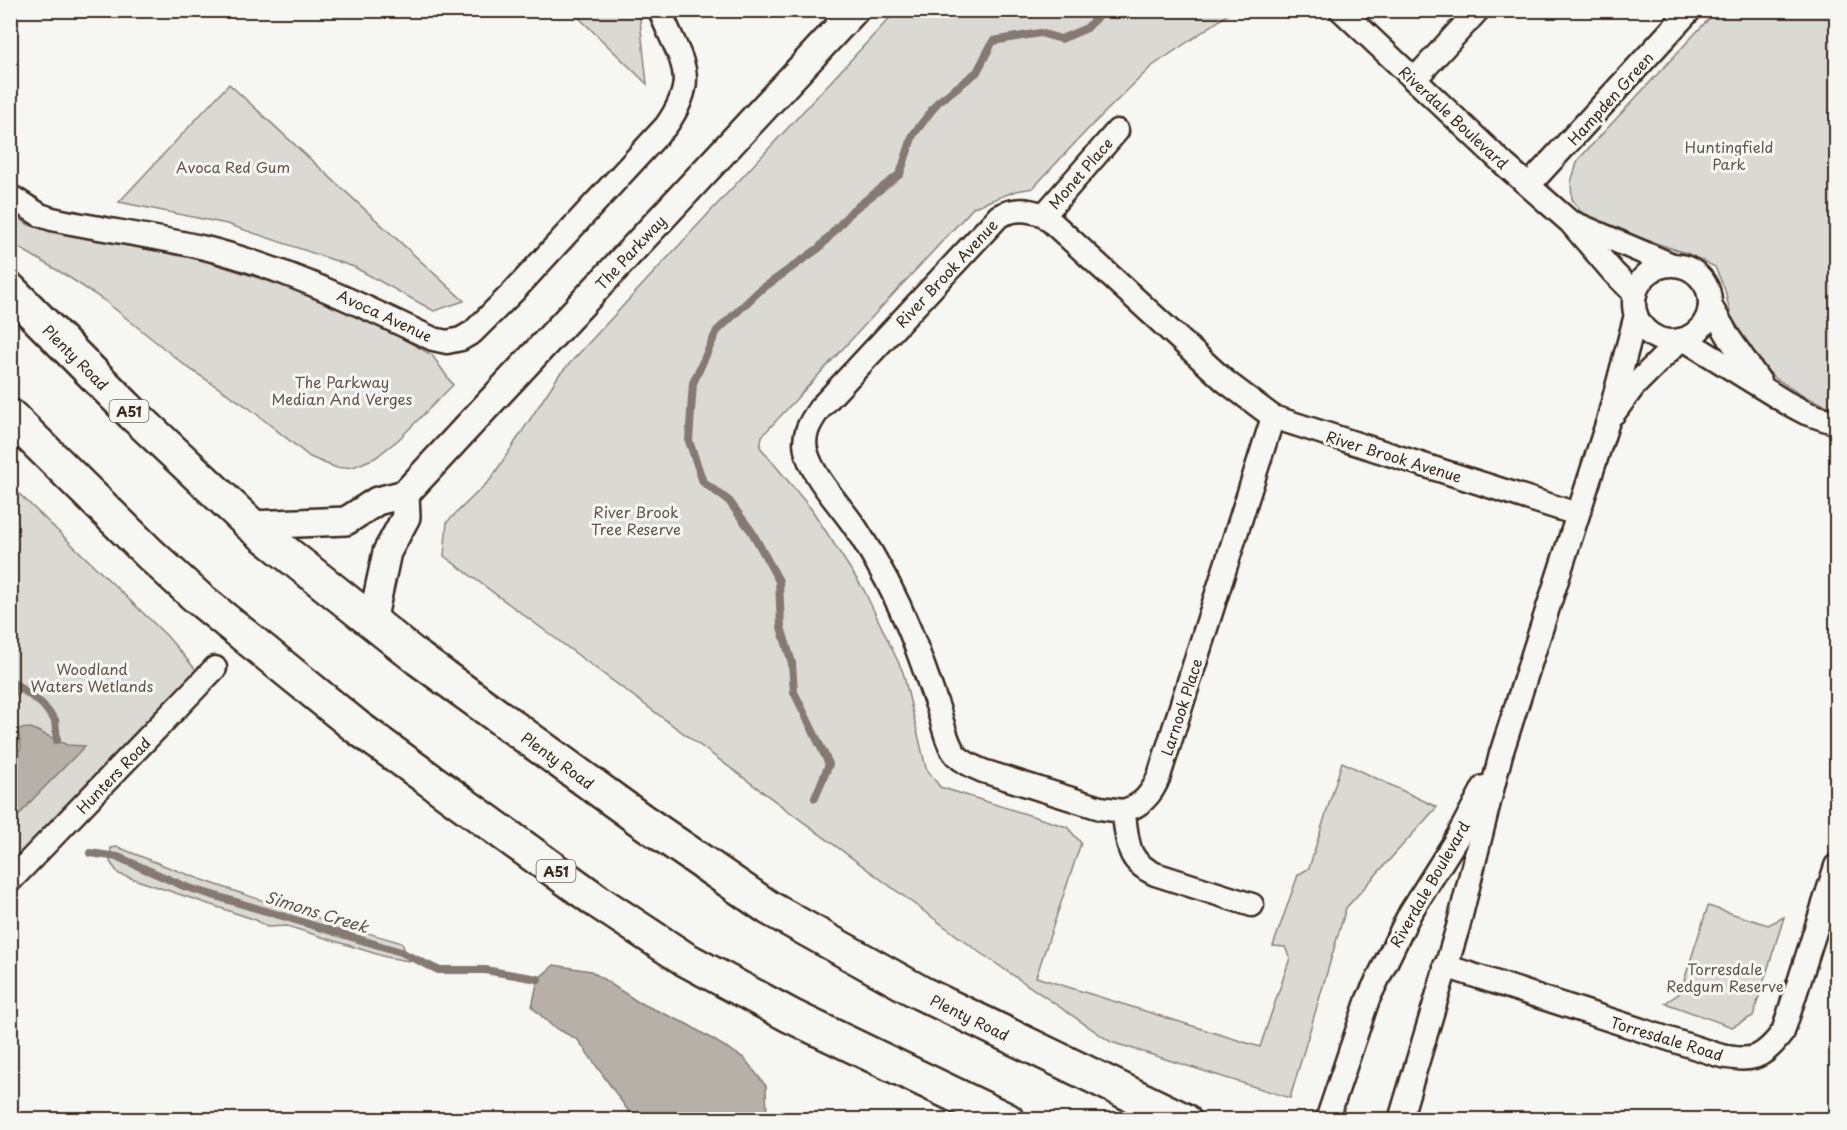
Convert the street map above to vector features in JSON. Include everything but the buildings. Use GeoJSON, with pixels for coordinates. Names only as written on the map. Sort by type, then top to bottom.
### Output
{"type":"FeatureCollection","features":[{"type":"Feature","properties":{"kind":"highway","name":"Plenty Road"},"geometry":{"type":"LineString","coordinates":[[10,290],[133,414],[251,525],[419,659],[641,820],[769,908],[921,993],[1184,1119]]}},
{"type":"Feature","properties":{"kind":"highway","name":"A51"},"geometry":{"type":"LineString","coordinates":[[10,416],[150,554],[206,604],[357,727],[597,901],[685,959],[781,1011],[1007,1119]]}},
{"type":"Feature","properties":{"kind":"street","name":"Avoca Avenue"},"geometry":{"type":"LineString","coordinates":[[10,196],[40,215],[52,219],[206,249],[286,273],[333,292],[433,339],[447,342],[461,339],[473,332],[514,291],[666,126],[679,108],[685,91],[686,74],[660,10]]}},
{"type":"Feature","properties":{"kind":"street","name":"The Parkway"},"geometry":{"type":"LineString","coordinates":[[405,494],[855,10]]}},
{"type":"Feature","properties":{"kind":"street","name":"Riverdale Boulevard"},"geometry":{"type":"LineString","coordinates":[[1341,10],[1570,222],[1612,272],[1635,304],[1608,421],[1501,754],[1458,927],[1400,1119]]}},
{"type":"Feature","properties":{"kind":"street"},"geometry":{"type":"LineString","coordinates":[[1414,80],[1478,10]]}},
{"type":"Feature","properties":{"kind":"street","name":"Hampden Green"},"geometry":{"type":"LineString","coordinates":[[1529,185],[1690,10]]}},
{"type":"Feature","properties":{"kind":"street","name":"Monet Place"},"geometry":{"type":"LineString","coordinates":[[1044,215],[1117,131]]}},
{"type":"Feature","properties":{"kind":"street","name":"River Brook Avenue"},"geometry":{"type":"LineString","coordinates":[[1123,810],[1100,808],[983,771],[970,766],[957,755],[948,738],[910,631],[894,595],[878,563],[818,476],[806,451],[806,432],[820,408],[999,216],[1017,209],[1031,210],[1044,215],[1225,381],[1273,417],[1577,514]]}},
{"type":"Feature","properties":{"kind":"street","name":"Riverdale Boulevard"},"geometry":{"type":"LineString","coordinates":[[1570,222],[1670,264]]}},
{"type":"Feature","properties":{"kind":"street"},"geometry":{"type":"LineString","coordinates":[[1710,305],[1703,324],[1682,340],[1669,341],[1648,333],[1641,325],[1635,304],[1640,282],[1647,273],[1670,264],[1694,271],[1703,280],[1710,305],[1730,339],[1764,388]]}},
{"type":"Feature","properties":{"kind":"street"},"geometry":{"type":"LineString","coordinates":[[1682,340],[1806,412],[1836,423]]}},
{"type":"Feature","properties":{"kind":"street","name":"Riverdale Boulevard"},"geometry":{"type":"LineString","coordinates":[[1608,421],[1634,386],[1682,340]]}},
{"type":"Feature","properties":{"kind":"street","name":"Larnook Place"},"geometry":{"type":"LineString","coordinates":[[1123,810],[1133,808],[1143,801],[1151,793],[1159,776],[1273,417]]}},
{"type":"Feature","properties":{"kind":"street"},"geometry":{"type":"LineString","coordinates":[[251,525],[346,521],[377,501],[405,494],[406,517],[387,552],[372,622]]}},
{"type":"Feature","properties":{"kind":"street","name":"Hunters Road"},"geometry":{"type":"LineString","coordinates":[[10,881],[215,668]]}},
{"type":"Feature","properties":{"kind":"street","name":"Riverdale Boulevard"},"geometry":{"type":"LineString","coordinates":[[1327,1119],[1368,999],[1386,959],[1410,913],[1457,838],[1501,754]]}},
{"type":"Feature","properties":{"kind":"street"},"geometry":{"type":"LineString","coordinates":[[1123,810],[1130,851],[1133,860],[1142,868],[1252,905]]}},
{"type":"Feature","properties":{"kind":"street","name":"Torresdale Road"},"geometry":{"type":"LineString","coordinates":[[1445,966],[1718,1055],[1748,1059],[1760,1056],[1772,1047],[1783,1032],[1836,866]]}},
{"type":"Feature","properties":{"kind":"green space"},"geometry":{"type":"Polygon","coordinates":[[[578,11],[639,11],[647,84],[575,14],[578,11]]]}},
{"type":"Feature","properties":{"kind":"green space","name":"River Brook Tree Reserve"},"geometry":{"type":"Polygon","coordinates":[[[896,11],[1233,11],[1151,67],[1033,188],[1016,191],[974,207],[762,436],[760,447],[812,510],[864,590],[903,672],[926,768],[940,787],[1067,827],[1081,843],[1036,977],[1260,1047],[1290,958],[1285,947],[1273,946],[1298,875],[1309,868],[1342,762],[1437,807],[1346,908],[1290,1098],[1111,1042],[979,952],[444,556],[447,522],[491,479],[559,375],[896,11]]]}},
{"type":"Feature","properties":{"kind":"green space","name":"Huntingfield Park"},"geometry":{"type":"Polygon","coordinates":[[[1716,11],[1836,11],[1836,409],[1803,396],[1775,378],[1750,353],[1731,317],[1725,290],[1715,267],[1689,254],[1610,228],[1583,216],[1572,199],[1571,182],[1578,160],[1716,11]]]}},
{"type":"Feature","properties":{"kind":"green space","name":"Avoca Red Gum"},"geometry":{"type":"Polygon","coordinates":[[[229,84],[464,301],[434,311],[354,267],[227,224],[119,202],[229,84]]]}},
{"type":"Feature","properties":{"kind":"green space","name":"The Parkway Median And Verges"},"geometry":{"type":"Polygon","coordinates":[[[15,216],[29,225],[43,229],[199,259],[321,298],[432,355],[453,385],[398,440],[375,458],[353,467],[337,468],[324,463],[310,457],[249,408],[187,367],[105,301],[11,243],[11,228],[15,216]]]}},
{"type":"Feature","properties":{"kind":"green space","name":"Woodland Waters Wetlands"},"geometry":{"type":"Polygon","coordinates":[[[10,485],[166,635],[203,678],[10,878],[10,485]]]}},
{"type":"Feature","properties":{"kind":"green space"},"geometry":{"type":"Polygon","coordinates":[[[118,847],[294,911],[402,943],[409,961],[386,957],[287,926],[267,927],[256,920],[119,874],[110,862],[111,848],[118,847]]]}},
{"type":"Feature","properties":{"kind":"green space","name":"Torresdale Redgum Reserve"},"geometry":{"type":"Polygon","coordinates":[[[1708,906],[1768,925],[1784,917],[1753,1016],[1732,1027],[1665,1003],[1680,993],[1708,906]]]}},
{"type":"Feature","properties":{"kind":"shaded area"},"geometry":{"type":"Polygon","coordinates":[[[31,728],[67,745],[85,746],[11,825],[11,753],[14,756],[21,748],[18,729],[31,728]]]}},
{"type":"Feature","properties":{"kind":"shaded area"},"geometry":{"type":"Polygon","coordinates":[[[554,965],[591,971],[638,1002],[687,1024],[744,1058],[766,1086],[767,1119],[634,1119],[578,1040],[552,1026],[532,1007],[538,979],[554,965]]]}},
{"type":"Feature","properties":{"kind":"waterway"},"geometry":{"type":"LineString","coordinates":[[815,798],[829,764],[794,692],[792,663],[781,627],[779,581],[752,532],[729,501],[703,482],[689,441],[693,383],[717,331],[759,291],[819,248],[853,210],[900,174],[913,135],[938,102],[977,72],[993,41],[1040,33],[1061,39],[1087,28],[1103,10]]}},
{"type":"Feature","properties":{"kind":"waterway"},"geometry":{"type":"LineString","coordinates":[[10,680],[42,704],[55,720],[57,740]]}},
{"type":"Feature","properties":{"kind":"waterway"},"geometry":{"type":"LineString","coordinates":[[10,700],[16,686]]}},
{"type":"Feature","properties":{"kind":"waterway","name":"Simons Creek"},"geometry":{"type":"LineString","coordinates":[[90,853],[118,857],[186,887],[401,952],[438,970],[485,970],[538,979]]}}]}
